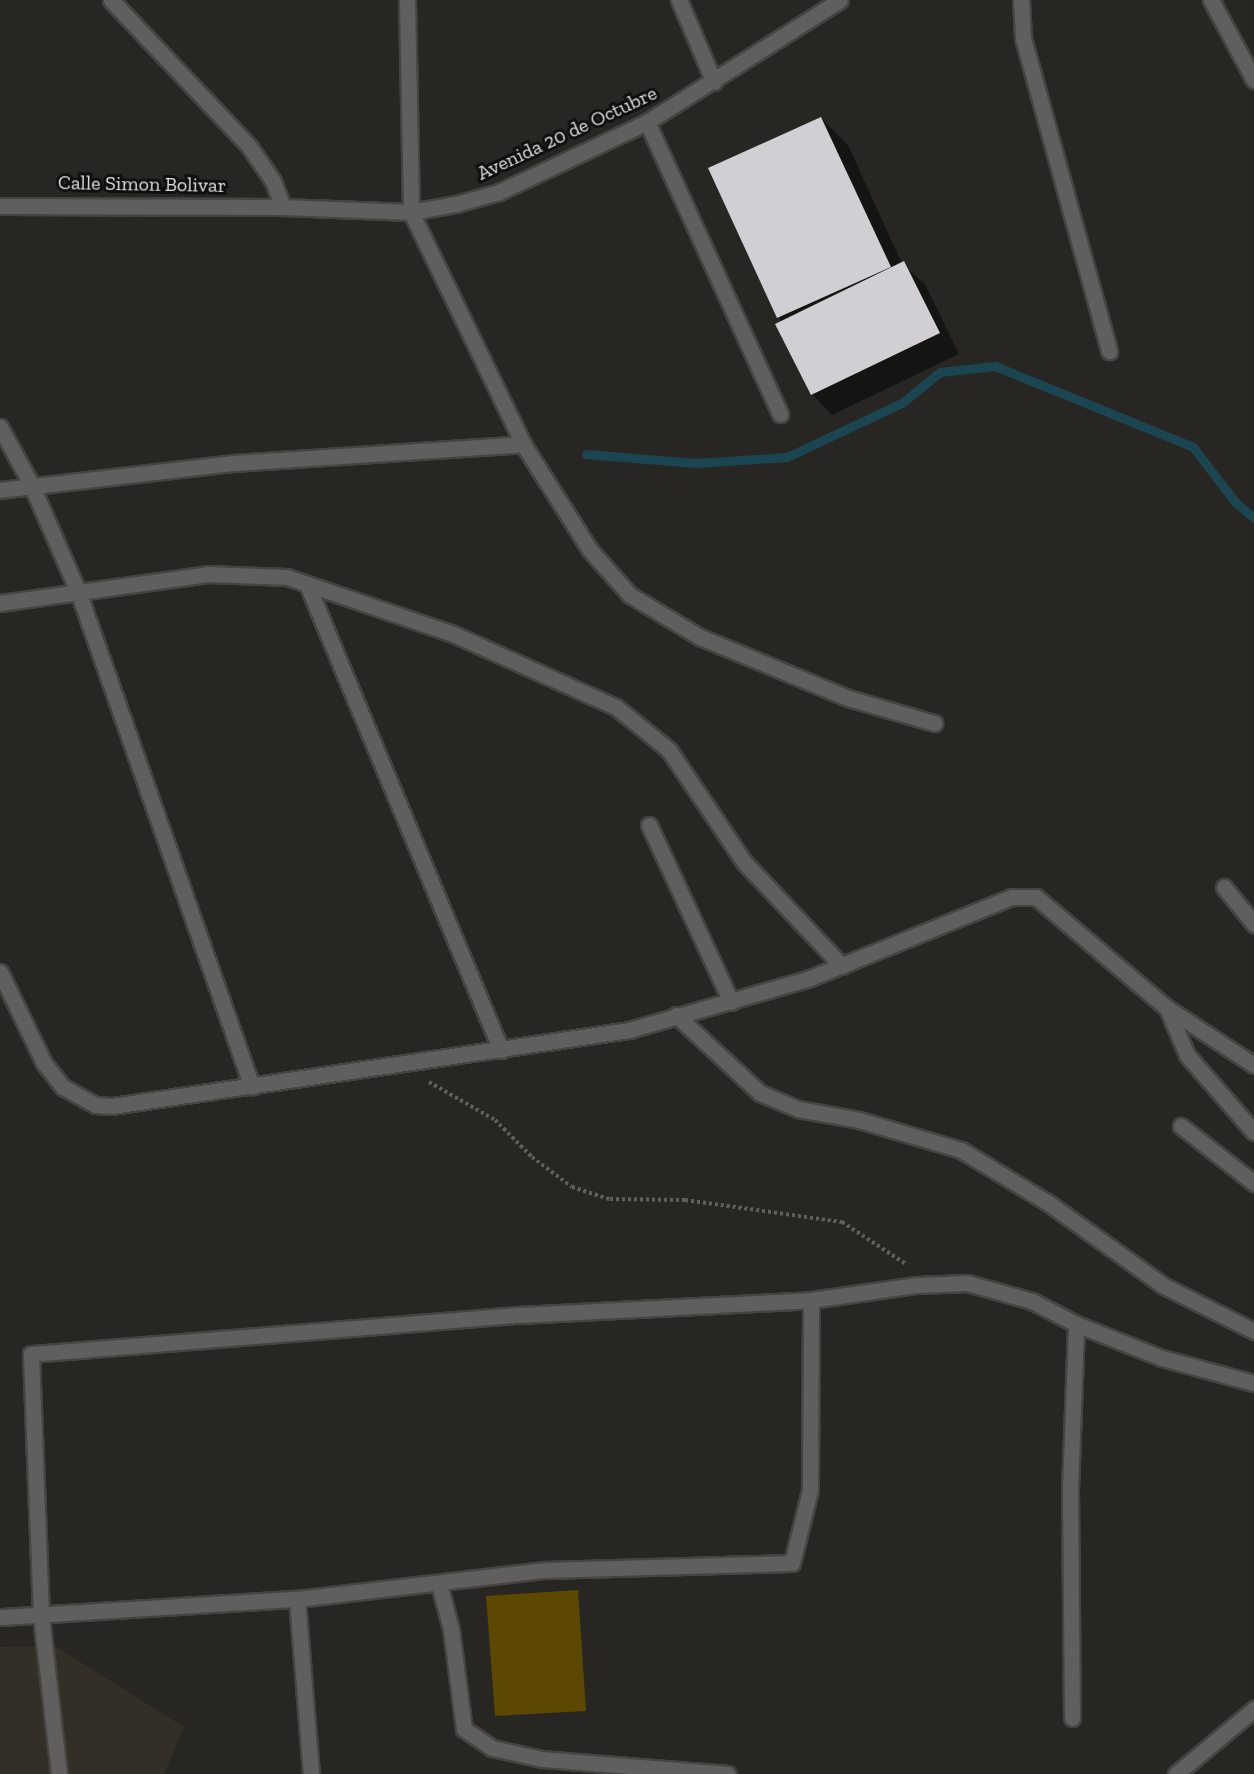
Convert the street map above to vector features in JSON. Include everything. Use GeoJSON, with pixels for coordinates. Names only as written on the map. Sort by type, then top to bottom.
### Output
{"type":"FeatureCollection","features":[{"type":"Feature","properties":{"kind":"street"},"geometry":{"type":"LineString","coordinates":[[111,0],[249,146],[273,182],[283,207]]}},
{"type":"Feature","properties":{"kind":"street"},"geometry":{"type":"LineString","coordinates":[[406,0],[411,212],[523,444],[590,549],[630,595],[710,641],[848,698],[934,723]]}},
{"type":"Feature","properties":{"kind":"street"},"geometry":{"type":"LineString","coordinates":[[679,0],[714,82]]}},
{"type":"Feature","properties":{"kind":"street","name":"Avenida 20 de Octubre"},"geometry":{"type":"LineString","coordinates":[[283,207],[411,212],[499,192],[647,122],[714,82],[840,0]]}},
{"type":"Feature","properties":{"kind":"street"},"geometry":{"type":"LineString","coordinates":[[1022,0],[1023,38],[1109,351]]}},
{"type":"Feature","properties":{"kind":"street"},"geometry":{"type":"LineString","coordinates":[[1211,0],[1254,80]]}},
{"type":"Feature","properties":{"kind":"street"},"geometry":{"type":"LineString","coordinates":[[647,122],[780,414]]}},
{"type":"Feature","properties":{"kind":"street","name":"Calle Simon Bolivar"},"geometry":{"type":"LineString","coordinates":[[0,206],[283,207]]}},
{"type":"Feature","properties":{"kind":"street"},"geometry":{"type":"LineString","coordinates":[[0,427],[31,484],[79,594],[252,1087]]}},
{"type":"Feature","properties":{"kind":"street"},"geometry":{"type":"LineString","coordinates":[[0,490],[31,484],[233,463],[523,444]]}},
{"type":"Feature","properties":{"kind":"street"},"geometry":{"type":"LineString","coordinates":[[0,603],[79,594],[208,574],[286,577],[451,633],[616,707],[669,750],[744,862],[843,966]]}},
{"type":"Feature","properties":{"kind":"street"},"geometry":{"type":"LineString","coordinates":[[307,584],[501,1050]]}},
{"type":"Feature","properties":{"kind":"street"},"geometry":{"type":"LineString","coordinates":[[649,825],[731,1002]]}},
{"type":"Feature","properties":{"kind":"street"},"geometry":{"type":"LineString","coordinates":[[1224,887],[1254,924]]}},
{"type":"Feature","properties":{"kind":"street"},"geometry":{"type":"LineString","coordinates":[[0,972],[44,1063],[76,1096],[112,1106],[629,1030],[676,1015],[731,1002],[843,966],[1012,897],[1036,897],[1167,1008],[1254,1065]]}},
{"type":"Feature","properties":{"kind":"street"},"geometry":{"type":"LineString","coordinates":[[1167,1008],[1187,1055],[1254,1132]]}},
{"type":"Feature","properties":{"kind":"street"},"geometry":{"type":"LineString","coordinates":[[676,1015],[760,1093],[798,1109],[859,1120],[961,1150],[1047,1202],[1164,1286],[1254,1331]]}},
{"type":"Feature","properties":{"kind":"street"},"geometry":{"type":"LineString","coordinates":[[1181,1126],[1254,1183]]}},
{"type":"Feature","properties":{"kind":"street"},"geometry":{"type":"LineString","coordinates":[[59,1774],[40,1615],[31,1354],[519,1315],[811,1300],[917,1285],[967,1283],[1032,1301],[1076,1324],[1162,1358],[1254,1383]]}},
{"type":"Feature","properties":{"kind":"street"},"geometry":{"type":"LineString","coordinates":[[0,1617],[297,1599],[545,1570],[792,1563],[810,1490],[811,1300]]}},
{"type":"Feature","properties":{"kind":"street"},"geometry":{"type":"LineString","coordinates":[[1072,1718],[1070,1490],[1076,1324]]}},
{"type":"Feature","properties":{"kind":"street"},"geometry":{"type":"LineString","coordinates":[[439,1584],[451,1629],[464,1729],[492,1748],[542,1759],[727,1774]]}},
{"type":"Feature","properties":{"kind":"street"},"geometry":{"type":"LineString","coordinates":[[297,1599],[311,1774]]}},
{"type":"Feature","properties":{"kind":"street"},"geometry":{"type":"LineString","coordinates":[[1176,1774],[1254,1709]]}},
{"type":"Feature","properties":{"kind":"path"},"geometry":{"type":"LineString","coordinates":[[400,1065],[495,1120],[532,1157],[572,1187],[610,1199],[685,1200],[842,1222],[907,1264],[917,1285]]}},
{"type":"Feature","properties":{"kind":"shaded area"},"geometry":{"type":"Polygon","coordinates":[[[578,1590],[586,1711],[495,1716],[486,1596],[578,1590]]]}},
{"type":"Feature","properties":{"kind":"shaded area"},"geometry":{"type":"Polygon","coordinates":[[[55,1646],[184,1727],[164,1774],[0,1774],[0,1647],[55,1646]]]}},
{"type":"Feature","properties":{"kind":"building"},"geometry":{"type":"Polygon","coordinates":[[[821,117],[891,267],[777,318],[708,168],[821,117]]]}},
{"type":"Feature","properties":{"kind":"building"},"geometry":{"type":"Polygon","coordinates":[[[904,261],[940,333],[811,395],[775,324],[904,261]]]}},
{"type":"Feature","properties":{"kind":"waterway"},"geometry":{"type":"LineString","coordinates":[[586,454],[696,463],[787,457],[902,403],[940,372],[995,366],[1193,447],[1235,502],[1254,518]]}}]}
